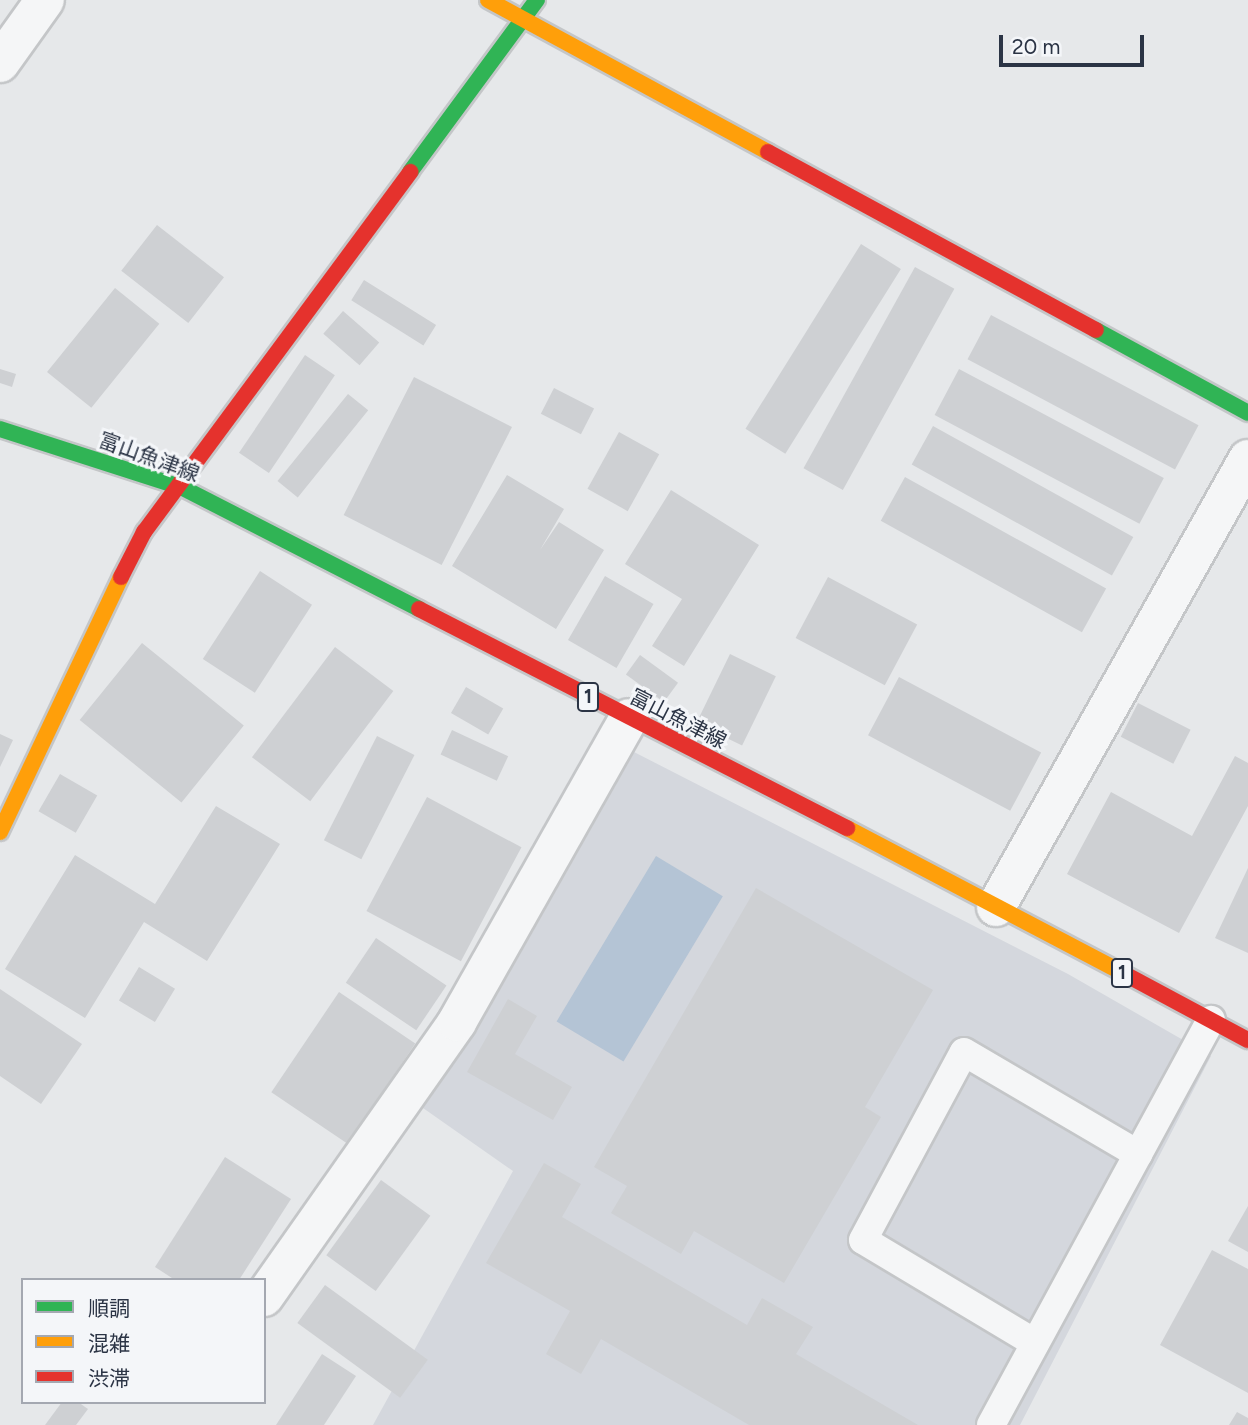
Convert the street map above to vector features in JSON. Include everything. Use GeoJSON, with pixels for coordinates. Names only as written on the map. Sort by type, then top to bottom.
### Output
{"type":"FeatureCollection","features":[{"type":"Feature","properties":{"kind":"street"},"geometry":{"type":"LineString","coordinates":[[0,63],[45,0]]}},
{"type":"Feature","properties":{"kind":"street"},"geometry":{"type":"LineString","coordinates":[[488,0],[524,17],[1248,413]]}},
{"type":"Feature","properties":{"kind":"street"},"geometry":{"type":"LineString","coordinates":[[0,832],[85,646],[144,532],[181,487],[537,0]]}},
{"type":"Feature","properties":{"kind":"street","name":"富山魚津線"},"geometry":{"type":"LineString","coordinates":[[0,429],[181,487],[996,907],[1248,1040]]}},
{"type":"Feature","properties":{"kind":"street"},"geometry":{"type":"LineString","coordinates":[[996,907],[1248,459]]}},
{"type":"Feature","properties":{"kind":"street"},"geometry":{"type":"LineString","coordinates":[[266,1294],[457,1021],[629,718]]}},
{"type":"Feature","properties":{"kind":"lane"},"geometry":{"type":"LineString","coordinates":[[991,1425],[1211,1020]]}},
{"type":"Feature","properties":{"kind":"lane"},"geometry":{"type":"LineString","coordinates":[[1035,1343],[863,1240],[964,1052],[1138,1154]]}},
{"type":"Feature","properties":{"kind":"shaded area"},"geometry":{"type":"Polygon","coordinates":[[[634,752],[1068,974],[1211,1056],[1020,1425],[373,1425],[513,1171],[423,1108],[634,752]]]}},
{"type":"Feature","properties":{"kind":"water"},"geometry":{"type":"Polygon","coordinates":[[[656,856],[723,896],[623,1062],[557,1021],[656,856]]]}},
{"type":"Feature","properties":{"kind":"building"},"geometry":{"type":"Polygon","coordinates":[[[157,225],[224,277],[188,323],[121,271],[157,225]]]}},
{"type":"Feature","properties":{"kind":"building"},"geometry":{"type":"Polygon","coordinates":[[[861,244],[901,269],[785,454],[745,429],[861,244]]]}},
{"type":"Feature","properties":{"kind":"building"},"geometry":{"type":"Polygon","coordinates":[[[915,267],[954,289],[843,490],[803,468],[915,267]]]}},
{"type":"Feature","properties":{"kind":"building"},"geometry":{"type":"Polygon","coordinates":[[[364,280],[436,325],[423,345],[351,300],[364,280]]]}},
{"type":"Feature","properties":{"kind":"building"},"geometry":{"type":"Polygon","coordinates":[[[115,288],[159,324],[91,408],[47,372],[115,288]]]}},
{"type":"Feature","properties":{"kind":"building"},"geometry":{"type":"Polygon","coordinates":[[[343,311],[379,342],[360,365],[323,334],[343,311]]]}},
{"type":"Feature","properties":{"kind":"building"},"geometry":{"type":"Polygon","coordinates":[[[991,315],[1198,425],[1175,469],[968,359],[991,315]]]}},
{"type":"Feature","properties":{"kind":"building"},"geometry":{"type":"Polygon","coordinates":[[[305,355],[335,375],[269,473],[239,453],[305,355]]]}},
{"type":"Feature","properties":{"kind":"building"},"geometry":{"type":"Polygon","coordinates":[[[0,369],[16,374],[12,387],[0,383],[0,369]]]}},
{"type":"Feature","properties":{"kind":"building"},"geometry":{"type":"Polygon","coordinates":[[[959,369],[1164,478],[1139,524],[935,415],[959,369]]]}},
{"type":"Feature","properties":{"kind":"building"},"geometry":{"type":"Polygon","coordinates":[[[414,377],[512,427],[442,565],[344,515],[414,377]]]}},
{"type":"Feature","properties":{"kind":"building"},"geometry":{"type":"Polygon","coordinates":[[[554,388],[594,408],[581,434],[541,414],[554,388]]]}},
{"type":"Feature","properties":{"kind":"building"},"geometry":{"type":"Polygon","coordinates":[[[348,394],[368,410],[298,497],[278,481],[348,394]]]}},
{"type":"Feature","properties":{"kind":"building"},"geometry":{"type":"Polygon","coordinates":[[[933,426],[1133,537],[1112,576],[912,464],[933,426]]]}},
{"type":"Feature","properties":{"kind":"building"},"geometry":{"type":"Polygon","coordinates":[[[619,432],[659,454],[628,511],[587,489],[619,432]]]}},
{"type":"Feature","properties":{"kind":"building"},"geometry":{"type":"Polygon","coordinates":[[[507,475],[564,509],[540,550],[559,522],[604,550],[556,629],[452,566],[507,475]]]}},
{"type":"Feature","properties":{"kind":"building"},"geometry":{"type":"Polygon","coordinates":[[[905,477],[1106,589],[1082,632],[881,521],[905,477]]]}},
{"type":"Feature","properties":{"kind":"building"},"geometry":{"type":"Polygon","coordinates":[[[671,490],[759,545],[684,666],[652,646],[682,599],[625,564],[671,490]]]}},
{"type":"Feature","properties":{"kind":"building"},"geometry":{"type":"Polygon","coordinates":[[[260,571],[312,605],[255,693],[203,659],[260,571]]]}},
{"type":"Feature","properties":{"kind":"building"},"geometry":{"type":"Polygon","coordinates":[[[605,576],[653,604],[616,668],[568,640],[605,576]]]}},
{"type":"Feature","properties":{"kind":"building"},"geometry":{"type":"Polygon","coordinates":[[[828,577],[917,624],[885,685],[796,638],[828,577]]]}},
{"type":"Feature","properties":{"kind":"building"},"geometry":{"type":"Polygon","coordinates":[[[142,643],[244,725],[182,802],[80,720],[142,643]]]}},
{"type":"Feature","properties":{"kind":"building"},"geometry":{"type":"Polygon","coordinates":[[[335,647],[393,691],[310,801],[252,757],[335,647]]]}},
{"type":"Feature","properties":{"kind":"building"},"geometry":{"type":"Polygon","coordinates":[[[730,654],[776,676],[742,746],[696,723],[730,654]]]}},
{"type":"Feature","properties":{"kind":"building"},"geometry":{"type":"Polygon","coordinates":[[[640,655],[678,683],[664,702],[626,674],[640,655]]]}},
{"type":"Feature","properties":{"kind":"building"},"geometry":{"type":"Polygon","coordinates":[[[899,677],[1041,753],[1010,811],[868,735],[899,677]]]}},
{"type":"Feature","properties":{"kind":"building"},"geometry":{"type":"Polygon","coordinates":[[[466,687],[503,708],[488,734],[451,713],[466,687]]]}},
{"type":"Feature","properties":{"kind":"building"},"geometry":{"type":"Polygon","coordinates":[[[1138,703],[1191,730],[1173,764],[1121,737],[1138,703]]]}},
{"type":"Feature","properties":{"kind":"building"},"geometry":{"type":"Polygon","coordinates":[[[452,730],[508,756],[497,781],[441,754],[452,730]]]}},
{"type":"Feature","properties":{"kind":"building"},"geometry":{"type":"Polygon","coordinates":[[[0,734],[13,740],[0,767],[0,734]]]}},
{"type":"Feature","properties":{"kind":"building"},"geometry":{"type":"Polygon","coordinates":[[[377,736],[414,755],[361,859],[324,840],[377,736]]]}},
{"type":"Feature","properties":{"kind":"building"},"geometry":{"type":"Polygon","coordinates":[[[1235,756],[1248,763],[1248,806],[1179,933],[1067,874],[1111,792],[1192,836],[1235,756]]]}},
{"type":"Feature","properties":{"kind":"building"},"geometry":{"type":"Polygon","coordinates":[[[60,774],[97,796],[76,833],[38,811],[60,774]]]}},
{"type":"Feature","properties":{"kind":"building"},"geometry":{"type":"Polygon","coordinates":[[[427,797],[521,847],[461,961],[366,911],[427,797]]]}},
{"type":"Feature","properties":{"kind":"building"},"geometry":{"type":"Polygon","coordinates":[[[216,806],[280,844],[207,961],[144,922],[85,1018],[5,969],[75,855],[155,904],[216,806]]]}},
{"type":"Feature","properties":{"kind":"building"},"geometry":{"type":"Polygon","coordinates":[[[1248,868],[1248,953],[1215,938],[1248,868]]]}},
{"type":"Feature","properties":{"kind":"building"},"geometry":{"type":"Polygon","coordinates":[[[756,888],[933,990],[865,1107],[881,1117],[784,1283],[694,1231],[681,1254],[611,1213],[627,1186],[594,1167],[756,888]]]}},
{"type":"Feature","properties":{"kind":"building"},"geometry":{"type":"Polygon","coordinates":[[[376,938],[446,986],[416,1030],[346,983],[376,938]]]}},
{"type":"Feature","properties":{"kind":"building"},"geometry":{"type":"Polygon","coordinates":[[[139,967],[175,989],[155,1022],[119,1000],[139,967]]]}},
{"type":"Feature","properties":{"kind":"building"},"geometry":{"type":"Polygon","coordinates":[[[0,989],[82,1044],[41,1104],[0,1076],[0,989]]]}},
{"type":"Feature","properties":{"kind":"building"},"geometry":{"type":"Polygon","coordinates":[[[339,992],[415,1043],[348,1144],[271,1092],[339,992]]]}},
{"type":"Feature","properties":{"kind":"building"},"geometry":{"type":"Polygon","coordinates":[[[508,999],[537,1016],[515,1054],[572,1087],[553,1120],[467,1072],[508,999]]]}},
{"type":"Feature","properties":{"kind":"building"},"geometry":{"type":"Polygon","coordinates":[[[225,1157],[291,1199],[240,1278],[172,1278],[155,1267],[225,1157]]]}},
{"type":"Feature","properties":{"kind":"building"},"geometry":{"type":"Polygon","coordinates":[[[544,1163],[581,1184],[562,1217],[747,1325],[762,1298],[813,1327],[796,1354],[918,1425],[749,1425],[601,1339],[581,1374],[546,1354],[570,1311],[486,1263],[544,1163]]]}},
{"type":"Feature","properties":{"kind":"building"},"geometry":{"type":"Polygon","coordinates":[[[381,1180],[430,1216],[376,1291],[326,1255],[381,1180]]]}},
{"type":"Feature","properties":{"kind":"building"},"geometry":{"type":"Polygon","coordinates":[[[1248,1206],[1248,1252],[1228,1241],[1248,1206]]]}},
{"type":"Feature","properties":{"kind":"building"},"geometry":{"type":"Polygon","coordinates":[[[1212,1250],[1248,1269],[1248,1393],[1160,1345],[1212,1250]]]}},
{"type":"Feature","properties":{"kind":"building"},"geometry":{"type":"Polygon","coordinates":[[[325,1285],[428,1360],[400,1398],[297,1323],[325,1285]]]}},
{"type":"Feature","properties":{"kind":"building"},"geometry":{"type":"Polygon","coordinates":[[[322,1354],[356,1376],[324,1425],[276,1425],[322,1354]]]}},
{"type":"Feature","properties":{"kind":"building"},"geometry":{"type":"Polygon","coordinates":[[[61,1404],[81,1404],[88,1409],[76,1425],[45,1425],[61,1404]]]}},
{"type":"Feature","properties":{"kind":"building"},"geometry":{"type":"Polygon","coordinates":[[[1237,1412],[1248,1418],[1248,1425],[1229,1425],[1237,1412]]]}},
{"type":"Feature","properties":{"kind":"traffic: fast"},"geometry":{"type":"LineString","coordinates":[[410,172],[537,0]]}},
{"type":"Feature","properties":{"kind":"traffic: fast"},"geometry":{"type":"LineString","coordinates":[[1096,330],[1248,413]]}},
{"type":"Feature","properties":{"kind":"traffic: fast"},"geometry":{"type":"LineString","coordinates":[[0,429],[181,487],[419,609]]}},
{"type":"Feature","properties":{"kind":"traffic: slow"},"geometry":{"type":"LineString","coordinates":[[488,0],[768,152]]}},
{"type":"Feature","properties":{"kind":"traffic: slow"},"geometry":{"type":"LineString","coordinates":[[0,832],[121,577]]}},
{"type":"Feature","properties":{"kind":"traffic: slow"},"geometry":{"type":"LineString","coordinates":[[847,828],[1121,972]]}},
{"type":"Feature","properties":{"kind":"traffic: jam"},"geometry":{"type":"LineString","coordinates":[[768,152],[1096,330]]}},
{"type":"Feature","properties":{"kind":"traffic: jam"},"geometry":{"type":"LineString","coordinates":[[121,577],[144,532],[410,172]]}},
{"type":"Feature","properties":{"kind":"traffic: jam"},"geometry":{"type":"LineString","coordinates":[[419,609],[847,828]]}},
{"type":"Feature","properties":{"kind":"traffic: jam"},"geometry":{"type":"LineString","coordinates":[[1121,972],[1248,1040]]}}]}
